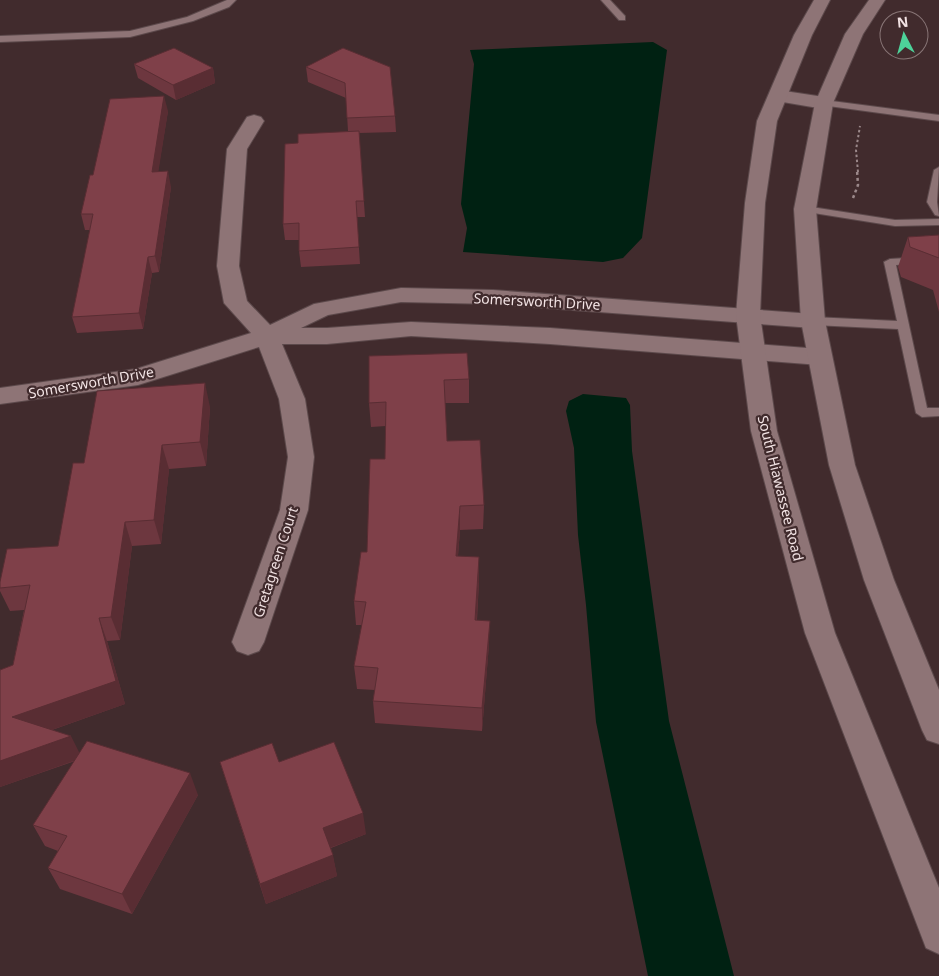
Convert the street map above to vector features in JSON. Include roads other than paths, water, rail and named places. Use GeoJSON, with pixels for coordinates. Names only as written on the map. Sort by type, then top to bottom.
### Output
{"type":"FeatureCollection","features":[{"type":"Feature","properties":{"kind":"street","name":"South Hiawassee Road"},"geometry":{"type":"LineString","coordinates":[[822,0],[803,35],[768,121],[754,203],[748,315],[764,431],[820,633],[939,935]]}},
{"type":"Feature","properties":{"kind":"street"},"geometry":{"type":"LineString","coordinates":[[877,0],[854,34],[824,102],[805,209],[813,321],[842,465],[879,580],[939,730]]}},
{"type":"Feature","properties":{"kind":"street"},"geometry":{"type":"LineString","coordinates":[[778,96],[824,102]]}},
{"type":"Feature","properties":{"kind":"street"},"geometry":{"type":"LineString","coordinates":[[254,121],[237,149],[228,266],[236,304],[268,336]]}},
{"type":"Feature","properties":{"kind":"street","name":"Somersworth Drive"},"geometry":{"type":"LineString","coordinates":[[0,396],[138,376],[268,336],[322,309],[401,295],[493,297],[813,321]]}},
{"type":"Feature","properties":{"kind":"street","name":"Somersworth Drive"},"geometry":{"type":"LineString","coordinates":[[268,336],[328,336],[412,329],[550,336],[820,357]]}},
{"type":"Feature","properties":{"kind":"street","name":"Gretagreen Court"},"geometry":{"type":"LineString","coordinates":[[248,642],[294,510],[301,457],[292,399],[268,336]]}},
{"type":"Feature","properties":{"kind":"lane"},"geometry":{"type":"LineString","coordinates":[[0,39],[130,34],[190,19],[226,5],[232,0]]}},
{"type":"Feature","properties":{"kind":"lane"},"geometry":{"type":"LineString","coordinates":[[605,0],[622,18]]}},
{"type":"Feature","properties":{"kind":"lane"},"geometry":{"type":"LineString","coordinates":[[824,102],[939,118]]}},
{"type":"Feature","properties":{"kind":"lane"},"geometry":{"type":"LineString","coordinates":[[939,170],[932,202],[939,213]]}},
{"type":"Feature","properties":{"kind":"lane"},"geometry":{"type":"LineString","coordinates":[[805,209],[896,223],[939,222]]}},
{"type":"Feature","properties":{"kind":"lane"},"geometry":{"type":"LineString","coordinates":[[939,259],[890,262],[922,413],[939,412]]}},
{"type":"Feature","properties":{"kind":"lane"},"geometry":{"type":"LineString","coordinates":[[813,321],[902,325]]}}]}
